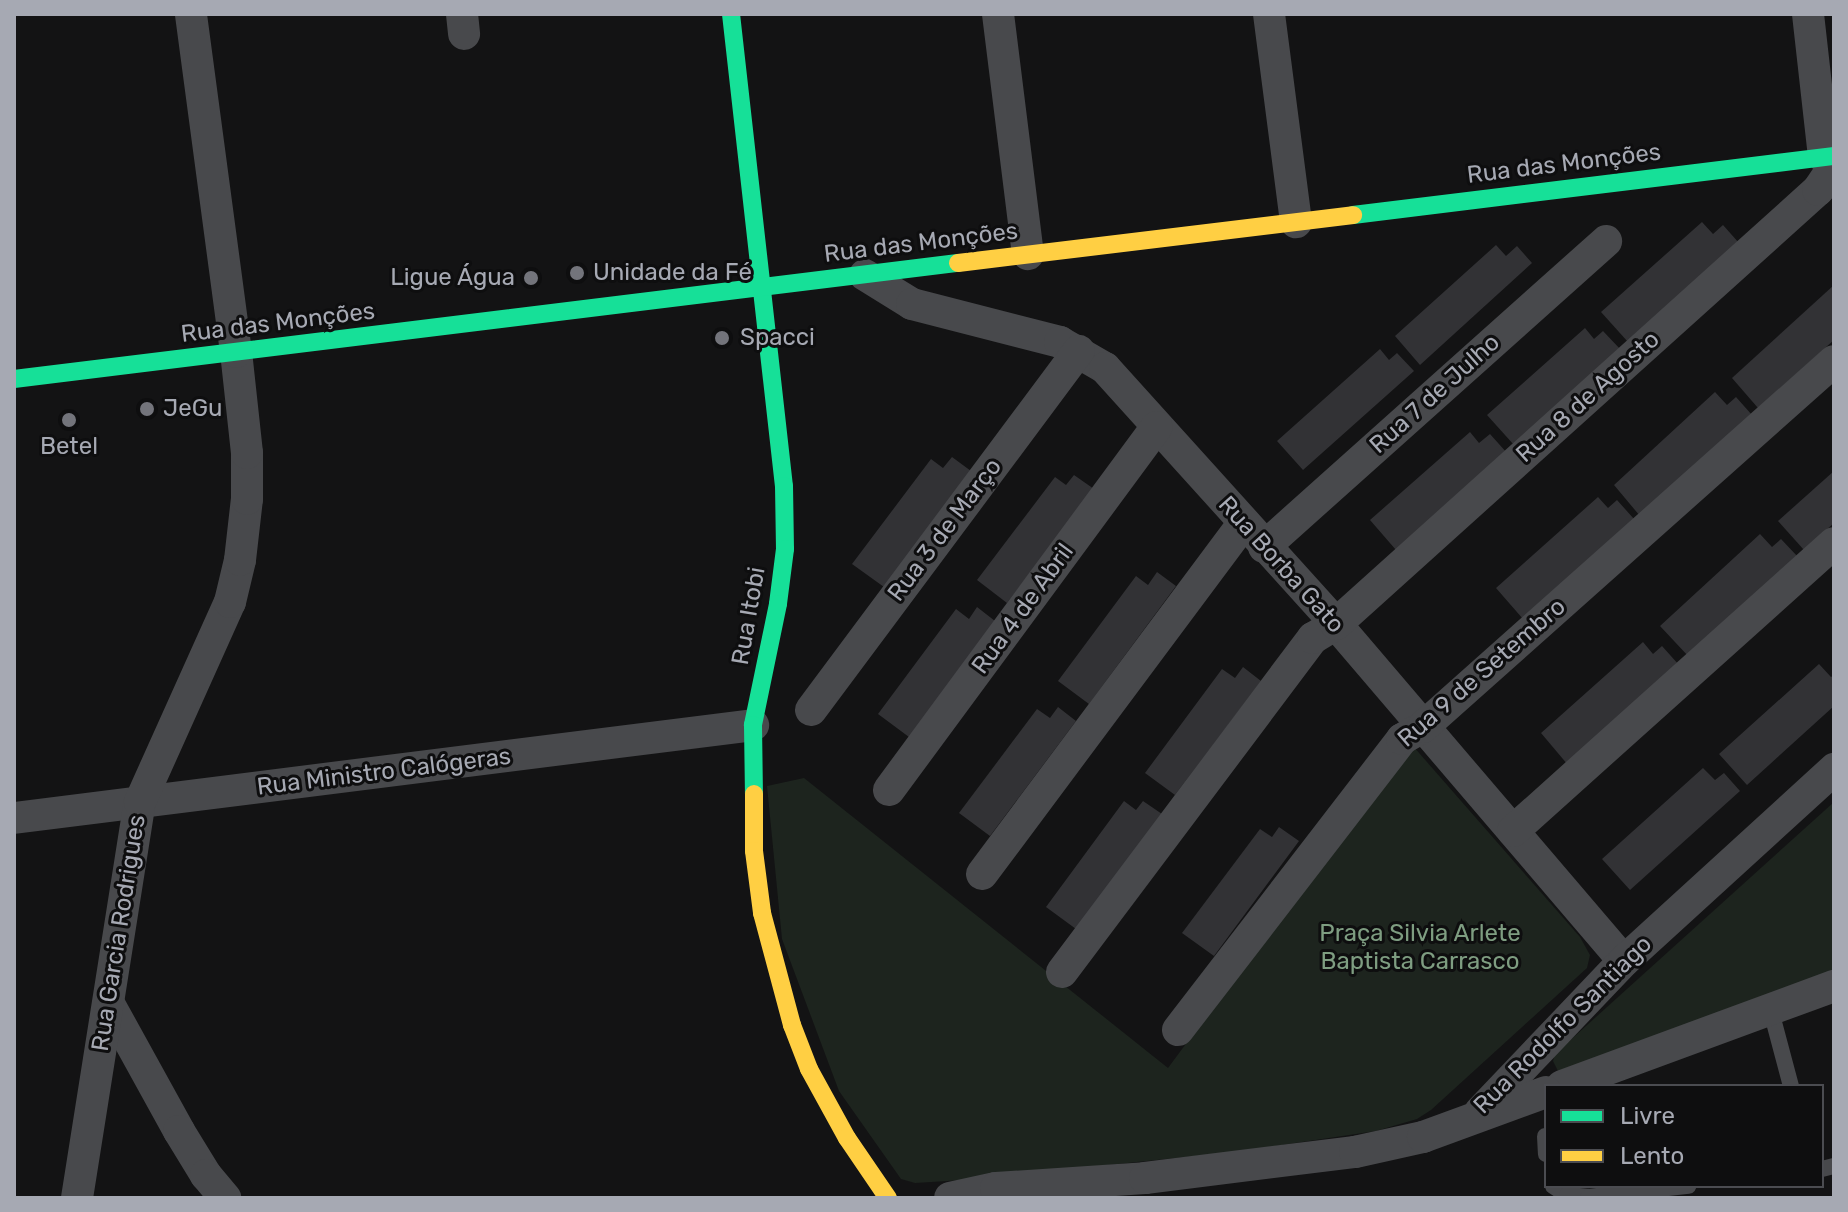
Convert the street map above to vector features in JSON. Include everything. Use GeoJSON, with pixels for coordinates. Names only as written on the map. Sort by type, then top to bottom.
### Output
{"type":"FeatureCollection","features":[{"type":"Feature","properties":{"kind":"street","name":"Rua Garcia Rodrigues"},"geometry":{"type":"LineString","coordinates":[[77,1198],[140,802],[220,631],[240,560],[247,453],[191,14]]}},
{"type":"Feature","properties":{"kind":"street","name":"Rua Itobi"},"geometry":{"type":"LineString","coordinates":[[731,14],[784,486],[785,549],[778,604],[753,725],[754,851],[762,913],[775,966],[809,1069],[847,1138],[888,1198]]}},
{"type":"Feature","properties":{"kind":"street"},"geometry":{"type":"LineString","coordinates":[[998,14],[1028,254]]}},
{"type":"Feature","properties":{"kind":"street"},"geometry":{"type":"LineString","coordinates":[[1269,14],[1296,222]]}},
{"type":"Feature","properties":{"kind":"street"},"geometry":{"type":"LineString","coordinates":[[1808,14],[1831,159]]}},
{"type":"Feature","properties":{"kind":"street","name":"Rua das Monções"},"geometry":{"type":"LineString","coordinates":[[14,379],[1831,159]]}},
{"type":"Feature","properties":{"kind":"street","name":"Rua 8 de Agosto"},"geometry":{"type":"LineString","coordinates":[[1062,972],[1313,638],[1336,624],[1818,190],[1831,159]]}},
{"type":"Feature","properties":{"kind":"street","name":"Rua 7 de Julho"},"geometry":{"type":"LineString","coordinates":[[982,874],[1253,535],[1606,241]]}},
{"type":"Feature","properties":{"kind":"street","name":"Rua Borba Gato"},"geometry":{"type":"LineString","coordinates":[[865,275],[912,304],[1027,332],[1079,351],[1105,368],[1336,624],[1624,961]]}},
{"type":"Feature","properties":{"kind":"street","name":"Rua 3 de Março"},"geometry":{"type":"LineString","coordinates":[[811,710],[1079,351]]}},
{"type":"Feature","properties":{"kind":"street","name":"Rua 9 de Setembro"},"geometry":{"type":"LineString","coordinates":[[1178,1030],[1402,739],[1423,727],[1834,361]]}},
{"type":"Feature","properties":{"kind":"street","name":"Rua 4 de Abril"},"geometry":{"type":"LineString","coordinates":[[889,790],[1157,427]]}},
{"type":"Feature","properties":{"kind":"street"},"geometry":{"type":"LineString","coordinates":[[1513,831],[1834,543]]}},
{"type":"Feature","properties":{"kind":"street","name":"Rua Ministro Calógeras"},"geometry":{"type":"LineString","coordinates":[[14,818],[753,725]]}},
{"type":"Feature","properties":{"kind":"street","name":"Rua Rodolfo Santiago"},"geometry":{"type":"LineString","coordinates":[[950,1198],[1355,1152],[1423,1137],[1475,1117],[1624,961],[1834,769]]}},
{"type":"Feature","properties":{"kind":"street"},"geometry":{"type":"LineString","coordinates":[[1568,1084],[1834,986]]}},
{"type":"Feature","properties":{"kind":"street"},"geometry":{"type":"LineString","coordinates":[[109,1004],[179,1131],[206,1175],[225,1198]]}},
{"type":"Feature","properties":{"kind":"street"},"geometry":{"type":"LineString","coordinates":[[1475,1117],[1544,1093]]}},
{"type":"Feature","properties":{"kind":"lane"},"geometry":{"type":"LineString","coordinates":[[1771,1011],[1790,1084]]}},
{"type":"Feature","properties":{"kind":"lane"},"geometry":{"type":"LineString","coordinates":[[1556,1188],[1567,1195],[1588,1197],[1670,1188]]}},
{"type":"Feature","properties":{"kind":"green space","name":"Praça Silvia Arlete Baptista Carrasco"},"geometry":{"type":"Polygon","coordinates":[[[1407,745],[1413,746],[1580,937],[1590,955],[1587,968],[1431,1110],[1417,1119],[1376,1131],[1234,1152],[963,1180],[915,1183],[901,1179],[839,1091],[782,939],[767,786],[804,778],[1168,1068],[1407,745]]]}},
{"type":"Feature","properties":{"kind":"green space"},"geometry":{"type":"Polygon","coordinates":[[[1834,802],[1834,973],[1558,1071],[1553,1061],[1555,1054],[1834,802]]]}},
{"type":"Feature","properties":{"kind":"building"},"geometry":{"type":"Polygon","coordinates":[[[1702,222],[1713,234],[1723,225],[1739,243],[1628,342],[1601,312],[1702,222]]]}},
{"type":"Feature","properties":{"kind":"building"},"geometry":{"type":"Polygon","coordinates":[[[1496,245],[1506,256],[1517,246],[1532,263],[1420,365],[1395,336],[1496,245]]]}},
{"type":"Feature","properties":{"kind":"building"},"geometry":{"type":"Polygon","coordinates":[[[1834,285],[1834,340],[1758,408],[1732,378],[1834,285]]]}},
{"type":"Feature","properties":{"kind":"building"},"geometry":{"type":"Polygon","coordinates":[[[1585,328],[1594,339],[1603,331],[1621,350],[1514,445],[1487,415],[1585,328]]]}},
{"type":"Feature","properties":{"kind":"building"},"geometry":{"type":"Polygon","coordinates":[[[1380,349],[1389,360],[1397,353],[1414,371],[1303,470],[1277,441],[1380,349]]]}},
{"type":"Feature","properties":{"kind":"building"},"geometry":{"type":"Polygon","coordinates":[[[1715,392],[1727,405],[1736,397],[1752,415],[1640,516],[1614,485],[1715,392]]]}},
{"type":"Feature","properties":{"kind":"building"},"geometry":{"type":"Polygon","coordinates":[[[1470,432],[1479,443],[1490,434],[1507,453],[1396,550],[1370,520],[1470,432]]]}},
{"type":"Feature","properties":{"kind":"building"},"geometry":{"type":"Polygon","coordinates":[[[952,457],[971,471],[884,587],[852,564],[931,459],[943,468],[952,457]]]}},
{"type":"Feature","properties":{"kind":"building"},"geometry":{"type":"Polygon","coordinates":[[[1834,471],[1834,523],[1804,550],[1778,521],[1834,471]]]}},
{"type":"Feature","properties":{"kind":"building"},"geometry":{"type":"Polygon","coordinates":[[[1074,475],[1094,489],[1007,603],[977,580],[1055,477],[1066,485],[1074,475]]]}},
{"type":"Feature","properties":{"kind":"building"},"geometry":{"type":"Polygon","coordinates":[[[1598,497],[1608,508],[1617,500],[1634,519],[1523,619],[1496,588],[1598,497]]]}},
{"type":"Feature","properties":{"kind":"building"},"geometry":{"type":"Polygon","coordinates":[[[1760,534],[1772,547],[1781,539],[1798,557],[1689,657],[1660,626],[1760,534]]]}},
{"type":"Feature","properties":{"kind":"building"},"geometry":{"type":"Polygon","coordinates":[[[1157,572],[1176,586],[1089,704],[1058,681],[1136,576],[1148,585],[1157,572]]]}},
{"type":"Feature","properties":{"kind":"building"},"geometry":{"type":"Polygon","coordinates":[[[977,607],[995,621],[909,737],[878,714],[956,609],[969,619],[977,607]]]}},
{"type":"Feature","properties":{"kind":"building"},"geometry":{"type":"Polygon","coordinates":[[[1643,642],[1653,654],[1662,646],[1679,665],[1568,765],[1541,733],[1643,642]]]}},
{"type":"Feature","properties":{"kind":"building"},"geometry":{"type":"Polygon","coordinates":[[[1819,664],[1831,677],[1834,675],[1834,706],[1747,785],[1719,754],[1819,664]]]}},
{"type":"Feature","properties":{"kind":"building"},"geometry":{"type":"Polygon","coordinates":[[[1243,667],[1261,681],[1175,795],[1145,773],[1222,669],[1235,678],[1243,667]]]}},
{"type":"Feature","properties":{"kind":"building"},"geometry":{"type":"Polygon","coordinates":[[[1058,707],[1076,721],[990,836],[959,813],[1037,709],[1050,718],[1058,707]]]}},
{"type":"Feature","properties":{"kind":"building"},"geometry":{"type":"Polygon","coordinates":[[[1703,768],[1715,780],[1724,773],[1740,791],[1630,890],[1602,859],[1703,768]]]}},
{"type":"Feature","properties":{"kind":"building"},"geometry":{"type":"Polygon","coordinates":[[[1124,801],[1136,810],[1143,801],[1162,814],[1076,929],[1046,907],[1124,801]]]}},
{"type":"Feature","properties":{"kind":"building"},"geometry":{"type":"Polygon","coordinates":[[[1279,827],[1299,841],[1214,956],[1182,933],[1260,829],[1272,837],[1279,827]]]}},
{"type":"Feature","properties":{"kind":"traffic: fast"},"geometry":{"type":"LineString","coordinates":[[731,14],[784,486],[785,549],[778,604],[753,725],[754,794]]}},
{"type":"Feature","properties":{"kind":"traffic: fast"},"geometry":{"type":"LineString","coordinates":[[1353,215],[1834,156]]}},
{"type":"Feature","properties":{"kind":"traffic: fast"},"geometry":{"type":"LineString","coordinates":[[14,379],[958,263]]}},
{"type":"Feature","properties":{"kind":"traffic: slow"},"geometry":{"type":"LineString","coordinates":[[958,263],[1353,215]]}},
{"type":"Feature","properties":{"kind":"traffic: slow"},"geometry":{"type":"LineString","coordinates":[[754,794],[754,851],[762,913],[792,1025],[809,1069],[847,1138],[888,1198]]}},
{"type":"Feature","properties":{"kind":"place","name":"Unidade da Fé"},"geometry":{"type":"Point","coordinates":[577,273]}},
{"type":"Feature","properties":{"kind":"place","name":"Ligue Água"},"geometry":{"type":"Point","coordinates":[531,278]}},
{"type":"Feature","properties":{"kind":"place","name":"Spacci"},"geometry":{"type":"Point","coordinates":[722,338]}},
{"type":"Feature","properties":{"kind":"place","name":"JeGu"},"geometry":{"type":"Point","coordinates":[147,409]}},
{"type":"Feature","properties":{"kind":"place","name":"Betel"},"geometry":{"type":"Point","coordinates":[69,420]}}]}
